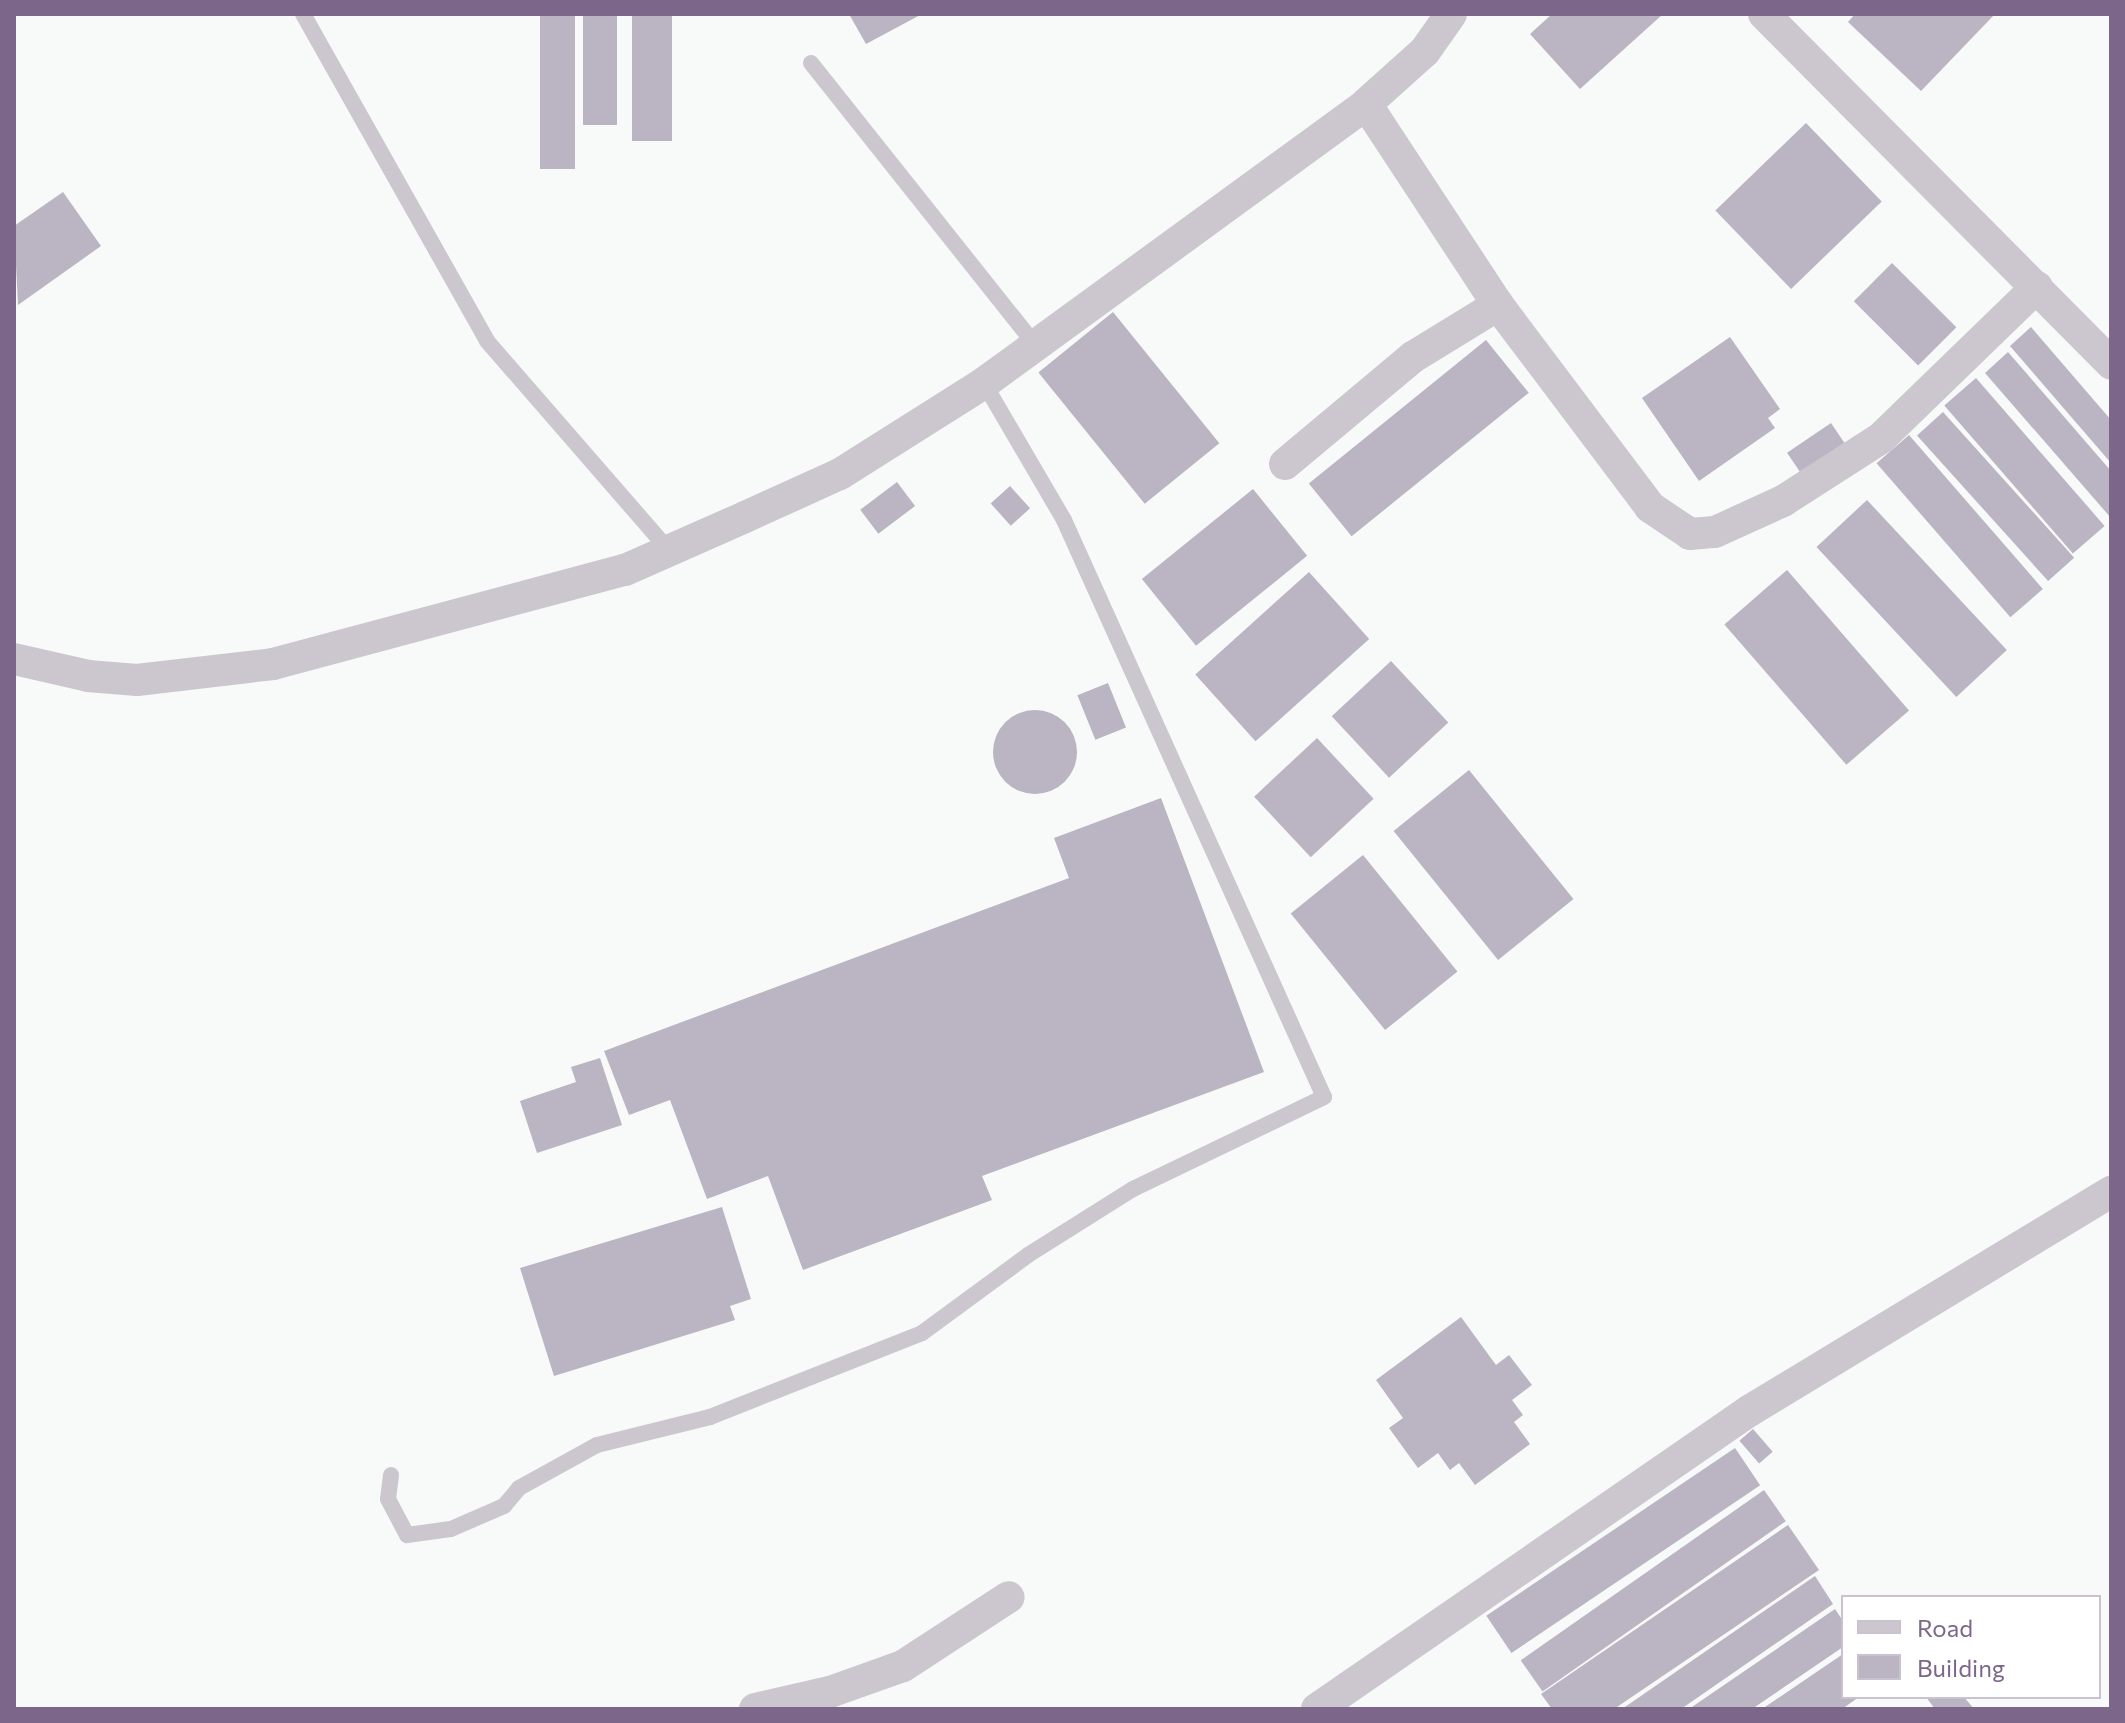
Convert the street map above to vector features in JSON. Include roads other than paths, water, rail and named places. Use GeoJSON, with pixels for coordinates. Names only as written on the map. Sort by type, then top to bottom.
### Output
{"type":"FeatureCollection","features":[{"type":"Feature","properties":{"kind":"street"},"geometry":{"type":"LineString","coordinates":[[21,653],[88,676],[137,680],[273,664],[558,591],[669,550],[840,474],[984,383],[1366,104],[1425,51],[1451,14]]}},
{"type":"Feature","properties":{"kind":"street"},"geometry":{"type":"LineString","coordinates":[[1764,14],[2111,364]]}},
{"type":"Feature","properties":{"kind":"street"},"geometry":{"type":"LineString","coordinates":[[1366,104],[1498,305],[1650,507],[1690,534],[1715,532],[1783,501],[1881,438],[2037,287]]}},
{"type":"Feature","properties":{"kind":"street"},"geometry":{"type":"LineString","coordinates":[[1285,464],[1413,357],[1498,305]]}},
{"type":"Feature","properties":{"kind":"street"},"geometry":{"type":"LineString","coordinates":[[1317,1709],[1749,1411],[2111,1192]]}},
{"type":"Feature","properties":{"kind":"street"},"geometry":{"type":"LineString","coordinates":[[755,1709],[830,1692],[903,1666],[1009,1597]]}},
{"type":"Feature","properties":{"kind":"lane"},"geometry":{"type":"LineString","coordinates":[[303,14],[487,341],[669,550]]}},
{"type":"Feature","properties":{"kind":"lane"},"geometry":{"type":"LineString","coordinates":[[811,63],[1035,345]]}},
{"type":"Feature","properties":{"kind":"lane"},"geometry":{"type":"LineString","coordinates":[[391,1475],[388,1499],[407,1535],[451,1529],[504,1506],[519,1488],[597,1445],[710,1417],[922,1333],[1028,1255],[1133,1189],[1324,1097],[1064,520],[984,383]]}}]}
